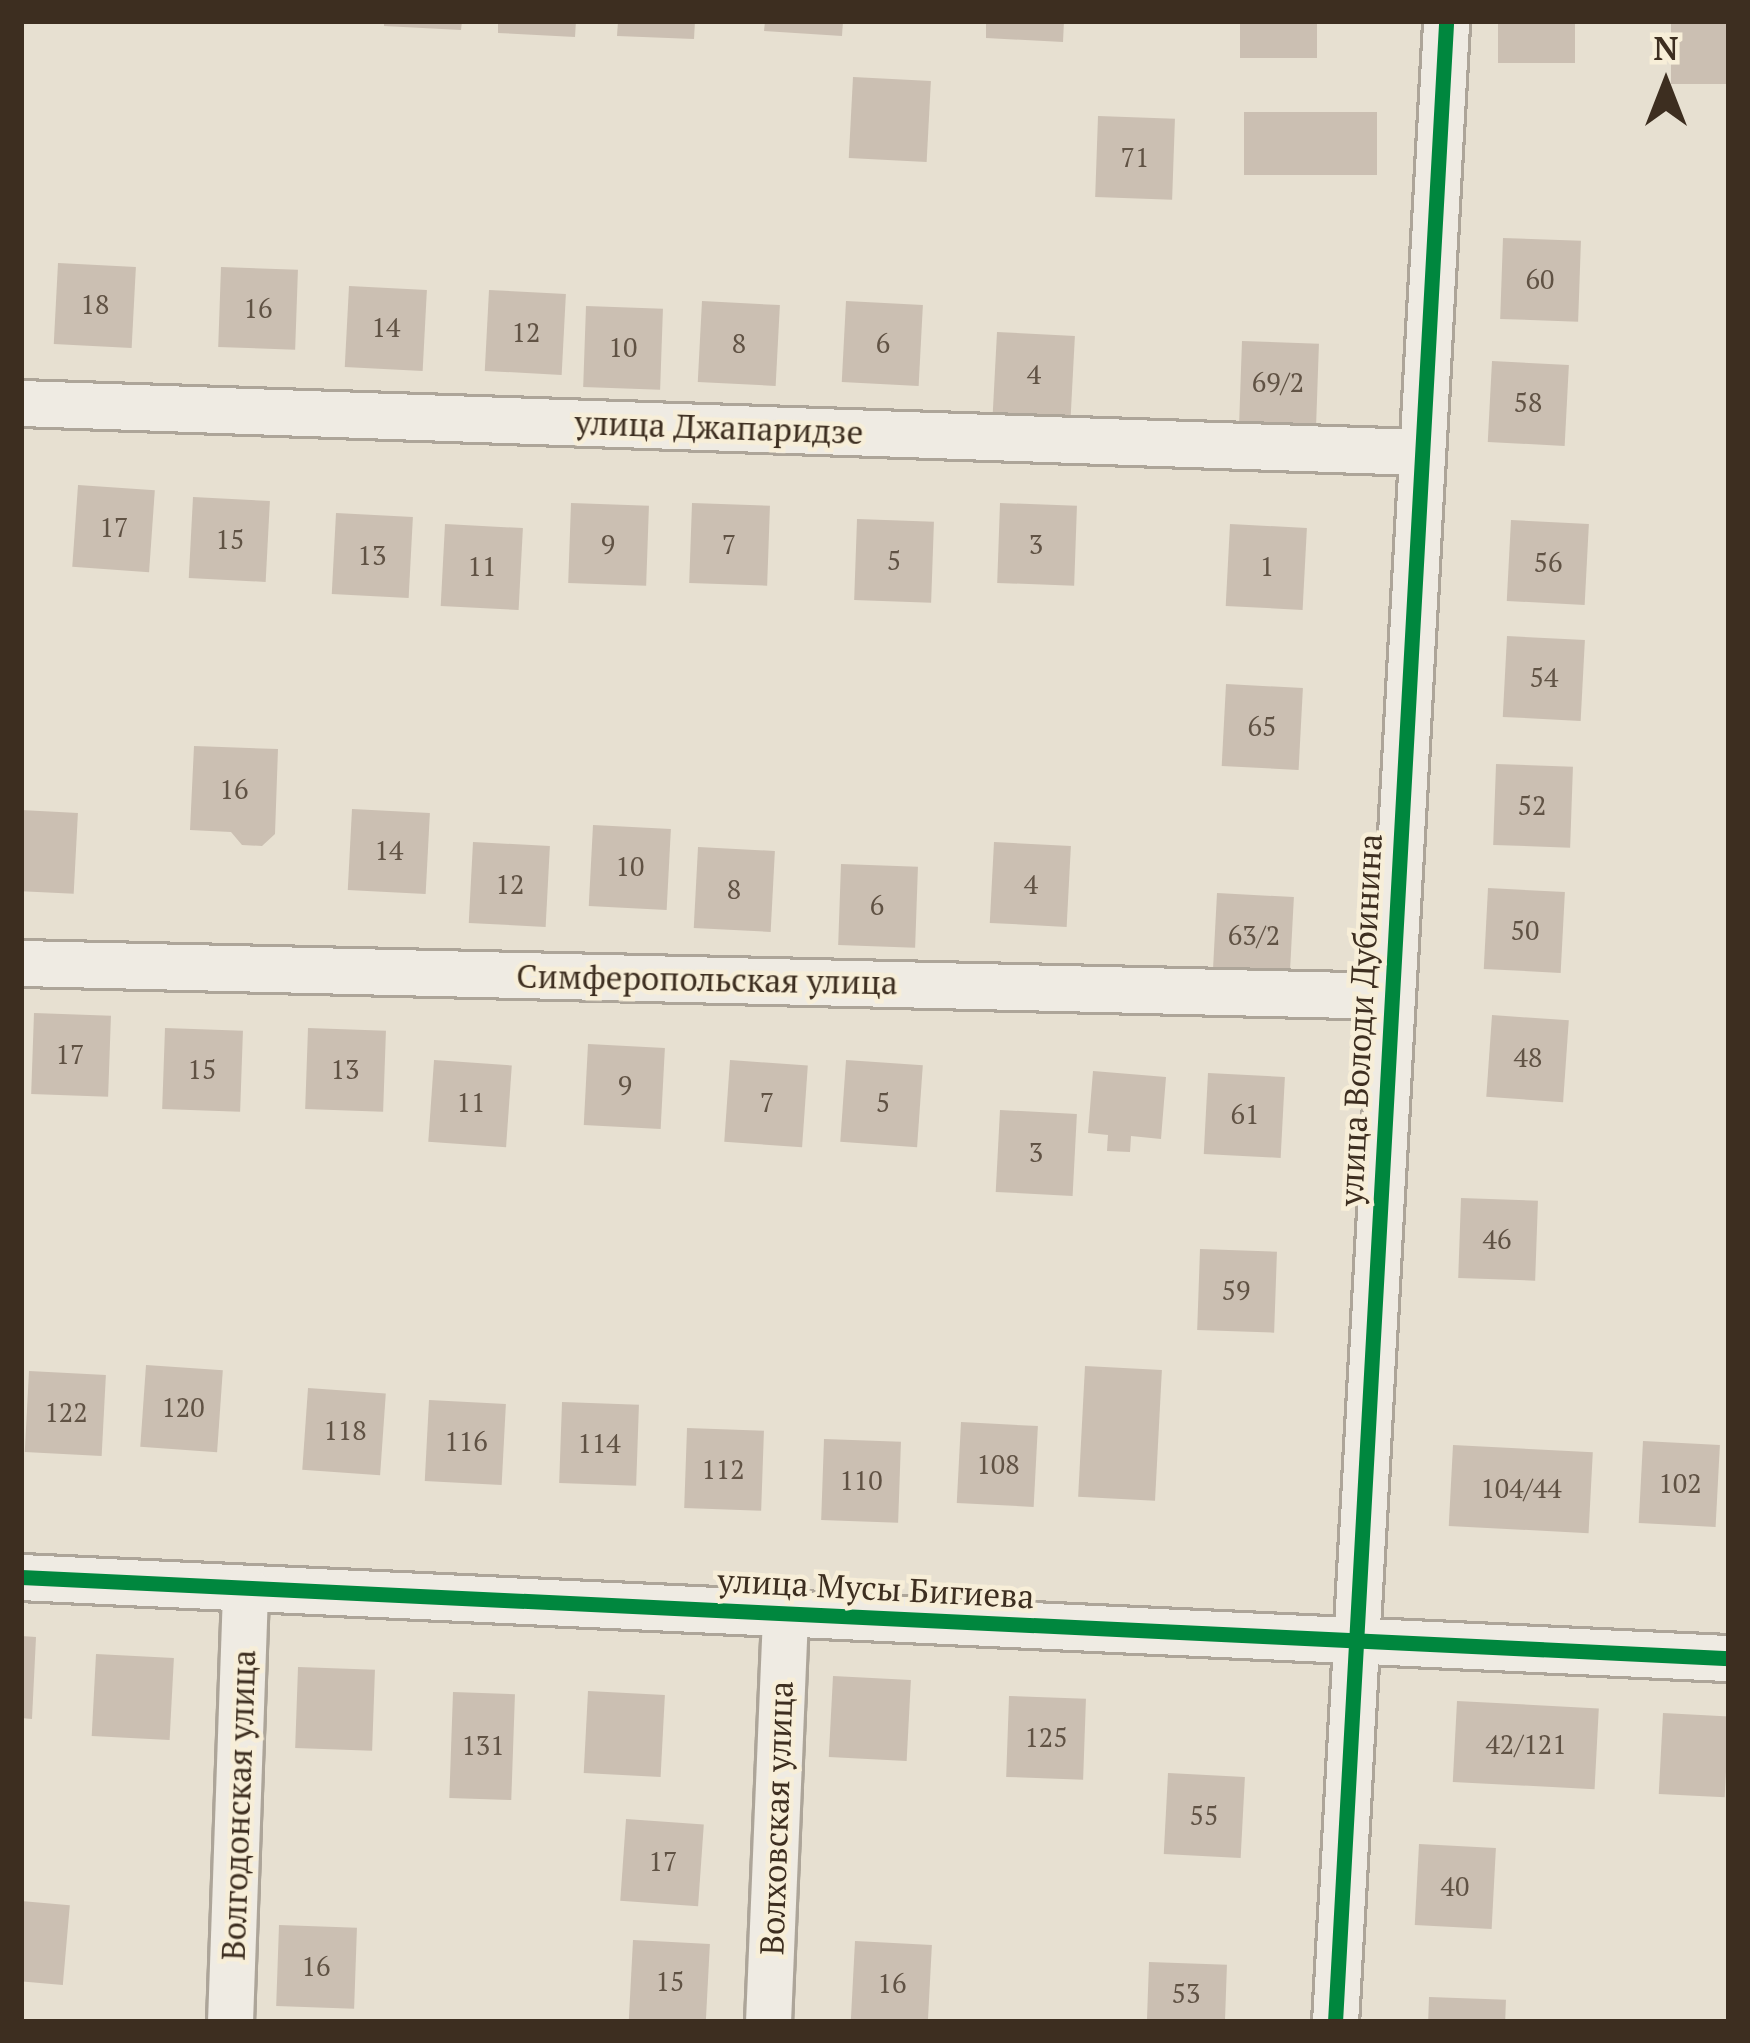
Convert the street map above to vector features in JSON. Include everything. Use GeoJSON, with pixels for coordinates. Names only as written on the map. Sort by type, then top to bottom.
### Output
{"type":"FeatureCollection","features":[{"type":"Feature","properties":{"kind":"street","name":"улица Володи Дубинина"},"geometry":{"type":"LineString","coordinates":[[1335,2022],[1392,996],[1416,452],[1446,21]]}},
{"type":"Feature","properties":{"kind":"street","name":"улица Джапаридзе"},"geometry":{"type":"LineString","coordinates":[[21,403],[1416,452]]}},
{"type":"Feature","properties":{"kind":"street","name":"Симферопольская улица"},"geometry":{"type":"LineString","coordinates":[[21,963],[1392,996]]}},
{"type":"Feature","properties":{"kind":"street","name":"улица Мусы Бигиева"},"geometry":{"type":"LineString","coordinates":[[21,1577],[1729,1658]]}},
{"type":"Feature","properties":{"kind":"street","name":"Волгодонская улица"},"geometry":{"type":"LineString","coordinates":[[230,2022],[245,1588]]}},
{"type":"Feature","properties":{"kind":"street","name":"Волховская улица"},"geometry":{"type":"LineString","coordinates":[[768,2022],[784,1613]]}},
{"type":"Feature","properties":{"kind":"building"},"geometry":{"type":"Polygon","coordinates":[[[384,21],[462,21],[461,30],[384,26],[384,21]]]}},
{"type":"Feature","properties":{"kind":"building"},"geometry":{"type":"Polygon","coordinates":[[[498,21],[576,21],[575,37],[498,33],[498,21]]]}},
{"type":"Feature","properties":{"kind":"building"},"geometry":{"type":"Polygon","coordinates":[[[618,21],[695,21],[694,39],[617,36],[618,21]]]}},
{"type":"Feature","properties":{"kind":"building"},"geometry":{"type":"Polygon","coordinates":[[[765,21],[843,21],[842,36],[764,31],[765,21]]]}},
{"type":"Feature","properties":{"kind":"building"},"geometry":{"type":"Polygon","coordinates":[[[986,21],[1064,21],[1063,42],[986,38],[986,21]]]}},
{"type":"Feature","properties":{"kind":"building"},"geometry":{"type":"Polygon","coordinates":[[[1240,21],[1317,21],[1317,58],[1240,58],[1240,21]]]}},
{"type":"Feature","properties":{"kind":"building"},"geometry":{"type":"Polygon","coordinates":[[[1498,21],[1575,21],[1575,63],[1498,63],[1498,21]]]}},
{"type":"Feature","properties":{"kind":"building"},"geometry":{"type":"Polygon","coordinates":[[[1671,21],[1729,21],[1729,84],[1671,84],[1671,21]]]}},
{"type":"Feature","properties":{"kind":"building"},"geometry":{"type":"Polygon","coordinates":[[[853,77],[931,81],[927,162],[849,158],[853,77]]]}},
{"type":"Feature","properties":{"kind":"building"},"geometry":{"type":"Polygon","coordinates":[[[1244,112],[1377,112],[1377,175],[1244,175],[1244,112]]]}},
{"type":"Feature","properties":{"kind":"building"},"geometry":{"type":"Polygon","coordinates":[[[1098,116],[1175,119],[1172,200],[1095,197],[1098,116]]]}},
{"type":"Feature","properties":{"kind":"building"},"geometry":{"type":"Polygon","coordinates":[[[1503,238],[1581,241],[1578,322],[1500,319],[1503,238]]]}},
{"type":"Feature","properties":{"kind":"building"},"geometry":{"type":"Polygon","coordinates":[[[58,263],[136,267],[132,348],[54,344],[58,263]]]}},
{"type":"Feature","properties":{"kind":"building"},"geometry":{"type":"Polygon","coordinates":[[[221,267],[298,270],[295,350],[218,347],[221,267]]]}},
{"type":"Feature","properties":{"kind":"building"},"geometry":{"type":"Polygon","coordinates":[[[349,286],[427,290],[423,371],[345,367],[349,286]]]}},
{"type":"Feature","properties":{"kind":"building"},"geometry":{"type":"Polygon","coordinates":[[[489,290],[566,294],[562,375],[485,371],[489,290]]]}},
{"type":"Feature","properties":{"kind":"building"},"geometry":{"type":"Polygon","coordinates":[[[702,301],[780,305],[776,386],[698,382],[702,301]]]}},
{"type":"Feature","properties":{"kind":"building"},"geometry":{"type":"Polygon","coordinates":[[[846,301],[923,305],[919,386],[842,382],[846,301]]]}},
{"type":"Feature","properties":{"kind":"building"},"geometry":{"type":"Polygon","coordinates":[[[586,306],[663,309],[660,390],[583,387],[586,306]]]}},
{"type":"Feature","properties":{"kind":"building"},"geometry":{"type":"Polygon","coordinates":[[[997,332],[1075,336],[1071,418],[993,414],[997,332]]]}},
{"type":"Feature","properties":{"kind":"building"},"geometry":{"type":"Polygon","coordinates":[[[1242,341],[1319,344],[1316,425],[1239,422],[1242,341]]]}},
{"type":"Feature","properties":{"kind":"building"},"geometry":{"type":"Polygon","coordinates":[[[1492,361],[1569,365],[1565,446],[1488,442],[1492,361]]]}},
{"type":"Feature","properties":{"kind":"building"},"geometry":{"type":"Polygon","coordinates":[[[78,485],[155,490],[149,572],[72,567],[78,485]]]}},
{"type":"Feature","properties":{"kind":"building"},"geometry":{"type":"Polygon","coordinates":[[[193,497],[270,501],[266,582],[189,578],[193,497]]]}},
{"type":"Feature","properties":{"kind":"building"},"geometry":{"type":"Polygon","coordinates":[[[571,503],[649,506],[646,586],[568,583],[571,503]]]}},
{"type":"Feature","properties":{"kind":"building"},"geometry":{"type":"Polygon","coordinates":[[[692,503],[770,506],[767,586],[689,583],[692,503]]]}},
{"type":"Feature","properties":{"kind":"building"},"geometry":{"type":"Polygon","coordinates":[[[1000,503],[1077,506],[1074,586],[997,583],[1000,503]]]}},
{"type":"Feature","properties":{"kind":"building"},"geometry":{"type":"Polygon","coordinates":[[[336,513],[413,517],[409,598],[332,594],[336,513]]]}},
{"type":"Feature","properties":{"kind":"building"},"geometry":{"type":"Polygon","coordinates":[[[857,519],[934,522],[931,603],[854,600],[857,519]]]}},
{"type":"Feature","properties":{"kind":"building"},"geometry":{"type":"Polygon","coordinates":[[[1511,520],[1589,524],[1585,605],[1507,601],[1511,520]]]}},
{"type":"Feature","properties":{"kind":"building"},"geometry":{"type":"Polygon","coordinates":[[[445,524],[523,528],[519,610],[441,606],[445,524]]]}},
{"type":"Feature","properties":{"kind":"building"},"geometry":{"type":"Polygon","coordinates":[[[1230,524],[1307,528],[1303,610],[1226,606],[1230,524]]]}},
{"type":"Feature","properties":{"kind":"building"},"geometry":{"type":"Polygon","coordinates":[[[1507,636],[1585,640],[1581,721],[1503,717],[1507,636]]]}},
{"type":"Feature","properties":{"kind":"building"},"geometry":{"type":"Polygon","coordinates":[[[1226,684],[1303,688],[1299,770],[1222,766],[1226,684]]]}},
{"type":"Feature","properties":{"kind":"building"},"geometry":{"type":"Polygon","coordinates":[[[194,746],[278,749],[275,834],[262,846],[242,845],[231,832],[190,830],[194,746]]]}},
{"type":"Feature","properties":{"kind":"building"},"geometry":{"type":"Polygon","coordinates":[[[1496,764],[1573,767],[1570,848],[1493,845],[1496,764]]]}},
{"type":"Feature","properties":{"kind":"building"},"geometry":{"type":"Polygon","coordinates":[[[352,809],[430,813],[426,894],[348,890],[352,809]]]}},
{"type":"Feature","properties":{"kind":"building"},"geometry":{"type":"Polygon","coordinates":[[[21,810],[78,813],[74,894],[21,891],[21,810]]]}},
{"type":"Feature","properties":{"kind":"building"},"geometry":{"type":"Polygon","coordinates":[[[593,825],[671,829],[667,910],[589,906],[593,825]]]}},
{"type":"Feature","properties":{"kind":"building"},"geometry":{"type":"Polygon","coordinates":[[[473,842],[550,846],[546,927],[469,923],[473,842]]]}},
{"type":"Feature","properties":{"kind":"building"},"geometry":{"type":"Polygon","coordinates":[[[994,842],[1071,846],[1067,927],[990,923],[994,842]]]}},
{"type":"Feature","properties":{"kind":"building"},"geometry":{"type":"Polygon","coordinates":[[[698,847],[775,851],[771,932],[694,928],[698,847]]]}},
{"type":"Feature","properties":{"kind":"building"},"geometry":{"type":"Polygon","coordinates":[[[841,864],[918,867],[915,948],[838,945],[841,864]]]}},
{"type":"Feature","properties":{"kind":"building"},"geometry":{"type":"Polygon","coordinates":[[[1488,888],[1565,892],[1561,973],[1484,969],[1488,888]]]}},
{"type":"Feature","properties":{"kind":"building"},"geometry":{"type":"Polygon","coordinates":[[[1217,893],[1294,897],[1290,978],[1213,974],[1217,893]]]}},
{"type":"Feature","properties":{"kind":"building"},"geometry":{"type":"Polygon","coordinates":[[[34,1013],[111,1016],[108,1097],[31,1094],[34,1013]]]}},
{"type":"Feature","properties":{"kind":"building"},"geometry":{"type":"Polygon","coordinates":[[[1492,1015],[1569,1020],[1563,1102],[1486,1097],[1492,1015]]]}},
{"type":"Feature","properties":{"kind":"building"},"geometry":{"type":"Polygon","coordinates":[[[165,1028],[243,1031],[240,1112],[162,1109],[165,1028]]]}},
{"type":"Feature","properties":{"kind":"building"},"geometry":{"type":"Polygon","coordinates":[[[308,1028],[386,1031],[383,1112],[305,1109],[308,1028]]]}},
{"type":"Feature","properties":{"kind":"building"},"geometry":{"type":"Polygon","coordinates":[[[588,1044],[665,1048],[661,1129],[584,1125],[588,1044]]]}},
{"type":"Feature","properties":{"kind":"building"},"geometry":{"type":"Polygon","coordinates":[[[434,1060],[512,1065],[506,1147],[428,1142],[434,1060]]]}},
{"type":"Feature","properties":{"kind":"building"},"geometry":{"type":"Polygon","coordinates":[[[730,1060],[808,1065],[802,1147],[724,1142],[730,1060]]]}},
{"type":"Feature","properties":{"kind":"building"},"geometry":{"type":"Polygon","coordinates":[[[846,1060],[923,1065],[917,1147],[840,1142],[846,1060]]]}},
{"type":"Feature","properties":{"kind":"building"},"geometry":{"type":"Polygon","coordinates":[[[1093,1071],[1166,1077],[1161,1139],[1131,1136],[1130,1152],[1107,1151],[1108,1135],[1088,1133],[1093,1071]]]}},
{"type":"Feature","properties":{"kind":"building"},"geometry":{"type":"Polygon","coordinates":[[[1208,1073],[1285,1077],[1281,1158],[1204,1154],[1208,1073]]]}},
{"type":"Feature","properties":{"kind":"building"},"geometry":{"type":"Polygon","coordinates":[[[1000,1110],[1077,1114],[1073,1196],[996,1192],[1000,1110]]]}},
{"type":"Feature","properties":{"kind":"building"},"geometry":{"type":"Polygon","coordinates":[[[1461,1198],[1538,1201],[1535,1281],[1458,1278],[1461,1198]]]}},
{"type":"Feature","properties":{"kind":"building"},"geometry":{"type":"Polygon","coordinates":[[[1200,1249],[1277,1252],[1274,1333],[1197,1330],[1200,1249]]]}},
{"type":"Feature","properties":{"kind":"building"},"geometry":{"type":"Polygon","coordinates":[[[146,1365],[223,1370],[217,1452],[140,1447],[146,1365]]]}},
{"type":"Feature","properties":{"kind":"building"},"geometry":{"type":"Polygon","coordinates":[[[1085,1366],[1162,1370],[1155,1501],[1078,1497],[1085,1366]]]}},
{"type":"Feature","properties":{"kind":"building"},"geometry":{"type":"Polygon","coordinates":[[[29,1371],[106,1375],[102,1456],[25,1452],[29,1371]]]}},
{"type":"Feature","properties":{"kind":"building"},"geometry":{"type":"Polygon","coordinates":[[[308,1388],[386,1393],[380,1475],[302,1470],[308,1388]]]}},
{"type":"Feature","properties":{"kind":"building"},"geometry":{"type":"Polygon","coordinates":[[[429,1400],[506,1404],[502,1485],[425,1481],[429,1400]]]}},
{"type":"Feature","properties":{"kind":"building"},"geometry":{"type":"Polygon","coordinates":[[[562,1402],[639,1405],[636,1486],[559,1483],[562,1402]]]}},
{"type":"Feature","properties":{"kind":"building"},"geometry":{"type":"Polygon","coordinates":[[[961,1422],[1038,1426],[1034,1507],[957,1503],[961,1422]]]}},
{"type":"Feature","properties":{"kind":"building"},"geometry":{"type":"Polygon","coordinates":[[[687,1428],[764,1431],[761,1511],[684,1508],[687,1428]]]}},
{"type":"Feature","properties":{"kind":"building"},"geometry":{"type":"Polygon","coordinates":[[[824,1439],[901,1442],[898,1523],[821,1520],[824,1439]]]}},
{"type":"Feature","properties":{"kind":"building"},"geometry":{"type":"Polygon","coordinates":[[[1643,1441],[1720,1445],[1716,1527],[1639,1523],[1643,1441]]]}},
{"type":"Feature","properties":{"kind":"building"},"geometry":{"type":"Polygon","coordinates":[[[1453,1445],[1593,1452],[1589,1533],[1449,1526],[1453,1445]]]}},
{"type":"Feature","properties":{"kind":"building"},"geometry":{"type":"Polygon","coordinates":[[[21,1636],[36,1637],[32,1719],[21,1718],[21,1636]]]}},
{"type":"Feature","properties":{"kind":"building"},"geometry":{"type":"Polygon","coordinates":[[[96,1654],[174,1658],[170,1740],[92,1736],[96,1654]]]}},
{"type":"Feature","properties":{"kind":"building"},"geometry":{"type":"Polygon","coordinates":[[[298,1667],[375,1670],[372,1751],[295,1748],[298,1667]]]}},
{"type":"Feature","properties":{"kind":"building"},"geometry":{"type":"Polygon","coordinates":[[[833,1676],[911,1680],[907,1761],[829,1757],[833,1676]]]}},
{"type":"Feature","properties":{"kind":"building"},"geometry":{"type":"Polygon","coordinates":[[[588,1691],[665,1695],[661,1777],[584,1773],[588,1691]]]}},
{"type":"Feature","properties":{"kind":"building"},"geometry":{"type":"Polygon","coordinates":[[[453,1692],[515,1694],[511,1800],[449,1798],[453,1692]]]}},
{"type":"Feature","properties":{"kind":"building"},"geometry":{"type":"Polygon","coordinates":[[[1009,1696],[1086,1699],[1083,1780],[1006,1777],[1009,1696]]]}},
{"type":"Feature","properties":{"kind":"building"},"geometry":{"type":"Polygon","coordinates":[[[1457,1701],[1599,1708],[1595,1789],[1453,1782],[1457,1701]]]}},
{"type":"Feature","properties":{"kind":"building"},"geometry":{"type":"Polygon","coordinates":[[[1663,1713],[1729,1716],[1725,1797],[1659,1794],[1663,1713]]]}},
{"type":"Feature","properties":{"kind":"building"},"geometry":{"type":"Polygon","coordinates":[[[1168,1773],[1245,1777],[1241,1858],[1164,1854],[1168,1773]]]}},
{"type":"Feature","properties":{"kind":"building"},"geometry":{"type":"Polygon","coordinates":[[[626,1819],[704,1824],[698,1906],[620,1901],[626,1819]]]}},
{"type":"Feature","properties":{"kind":"building"},"geometry":{"type":"Polygon","coordinates":[[[1419,1844],[1496,1848],[1492,1929],[1415,1925],[1419,1844]]]}},
{"type":"Feature","properties":{"kind":"building"},"geometry":{"type":"Polygon","coordinates":[[[21,1901],[70,1905],[63,1985],[21,1981],[21,1901]]]}},
{"type":"Feature","properties":{"kind":"building"},"geometry":{"type":"Polygon","coordinates":[[[279,1925],[357,1928],[354,2009],[276,2006],[279,1925]]]}},
{"type":"Feature","properties":{"kind":"building"},"geometry":{"type":"Polygon","coordinates":[[[633,1940],[710,1944],[706,2022],[629,2021],[633,1940]]]}},
{"type":"Feature","properties":{"kind":"building"},"geometry":{"type":"Polygon","coordinates":[[[855,1941],[932,1945],[928,2022],[851,2022],[855,1941]]]}},
{"type":"Feature","properties":{"kind":"building"},"geometry":{"type":"Polygon","coordinates":[[[1149,1962],[1227,1965],[1225,2022],[1147,2022],[1149,1962]]]}},
{"type":"Feature","properties":{"kind":"building"},"geometry":{"type":"Polygon","coordinates":[[[1429,1997],[1506,2000],[1505,2022],[1428,2022],[1429,1997]]]}},
{"type":"Feature","properties":{"kind":"cycle path"},"geometry":{"type":"LineString","coordinates":[[1335,2022],[1446,21]]}},
{"type":"Feature","properties":{"kind":"cycle path"},"geometry":{"type":"LineString","coordinates":[[21,1577],[1729,1658]]}}]}
